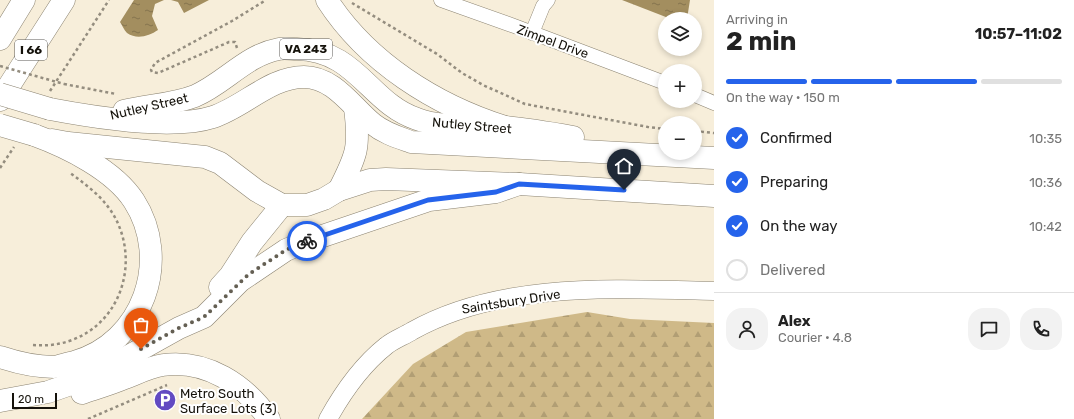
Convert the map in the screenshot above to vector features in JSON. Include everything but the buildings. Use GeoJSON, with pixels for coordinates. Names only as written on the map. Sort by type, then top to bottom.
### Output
{"type":"FeatureCollection","features":[{"type":"Feature","properties":{"kind":"main road"},"geometry":{"type":"LineString","coordinates":[[0,39],[24,0]]}},
{"type":"Feature","properties":{"kind":"main road","name":"I 66"},"geometry":{"type":"LineString","coordinates":[[0,100],[64,0]]}},
{"type":"Feature","properties":{"kind":"main road"},"geometry":{"type":"LineString","coordinates":[[327,0],[335,13],[378,58],[398,74],[442,101],[479,119],[505,127]]}},
{"type":"Feature","properties":{"kind":"main road","name":"Nutley Street"},"geometry":{"type":"LineString","coordinates":[[99,117],[130,109],[161,105],[194,96],[224,79],[252,58],[279,49],[307,49],[329,54],[350,68],[390,104],[417,119],[436,123],[505,127],[658,150]]}},
{"type":"Feature","properties":{"kind":"main road","name":"Nutley Street"},"geometry":{"type":"LineString","coordinates":[[49,102],[99,117],[165,122],[187,122],[212,117],[275,84],[304,77],[328,84],[346,97],[355,108],[387,134],[411,142],[714,158]]}},
{"type":"Feature","properties":{"kind":"main road","name":"VA 243"},"geometry":{"type":"LineString","coordinates":[[0,94],[49,102]]}},
{"type":"Feature","properties":{"kind":"main road"},"geometry":{"type":"LineString","coordinates":[[338,190],[356,153],[358,140],[355,108]]}},
{"type":"Feature","properties":{"kind":"main road"},"geometry":{"type":"LineString","coordinates":[[0,125],[26,138],[56,144],[85,158],[120,185],[133,200],[142,216],[149,234],[152,252],[152,270],[148,289],[141,307],[131,323],[119,337],[103,349],[85,359],[55,367],[25,365],[0,358]]}},
{"type":"Feature","properties":{"kind":"main road"},"geometry":{"type":"LineString","coordinates":[[26,138],[204,156],[220,163],[257,191],[282,205],[307,204],[324,200],[338,190],[370,180],[381,179],[519,184],[714,196]]}},
{"type":"Feature","properties":{"kind":"main road","name":"Nutley Street"},"geometry":{"type":"LineString","coordinates":[[702,156],[714,158]]}},
{"type":"Feature","properties":{"kind":"main road"},"geometry":{"type":"LineString","coordinates":[[0,401],[48,392],[91,377],[179,328],[204,317],[240,281],[286,250],[305,242],[428,200],[496,192],[519,184]]}},
{"type":"Feature","properties":{"kind":"main road"},"geometry":{"type":"LineString","coordinates":[[179,328],[202,307],[230,276],[252,242],[282,205]]}},
{"type":"Feature","properties":{"kind":"main road"},"geometry":{"type":"LineString","coordinates":[[0,406],[23,405],[68,396],[104,386],[152,368],[183,364],[207,370],[226,378],[244,390],[259,404],[269,419]]}},
{"type":"Feature","properties":{"kind":"street","name":"Zimpel Drive"},"geometry":{"type":"LineString","coordinates":[[441,0],[658,81]]}},
{"type":"Feature","properties":{"kind":"street"},"geometry":{"type":"LineString","coordinates":[[532,33],[543,6],[548,0]]}},
{"type":"Feature","properties":{"kind":"street"},"geometry":{"type":"LineString","coordinates":[[702,98],[714,103]]}},
{"type":"Feature","properties":{"kind":"street","name":"Saintsbury Drive"},"geometry":{"type":"LineString","coordinates":[[328,419],[348,386],[368,362],[387,345],[432,320],[455,310],[521,296],[569,292],[617,289],[714,291]]}},
{"type":"Feature","properties":{"kind":"path"},"geometry":{"type":"LineString","coordinates":[[49,102],[109,0]]}},
{"type":"Feature","properties":{"kind":"path"},"geometry":{"type":"LineString","coordinates":[[236,50],[237,44],[229,42],[158,73],[150,70],[155,63],[232,21],[266,0]]}},
{"type":"Feature","properties":{"kind":"path"},"geometry":{"type":"LineString","coordinates":[[347,0],[437,54],[462,73],[507,97],[532,106],[658,128]]}},
{"type":"Feature","properties":{"kind":"path"},"geometry":{"type":"LineString","coordinates":[[0,66],[64,84],[106,94],[120,95]]}},
{"type":"Feature","properties":{"kind":"path"},"geometry":{"type":"LineString","coordinates":[[702,132],[714,133]]}},
{"type":"Feature","properties":{"kind":"path"},"geometry":{"type":"LineString","coordinates":[[0,168],[26,138]]}},
{"type":"Feature","properties":{"kind":"path"},"geometry":{"type":"LineString","coordinates":[[26,345],[59,344],[71,341],[93,328],[107,314],[115,303],[124,280],[126,265],[125,245],[120,226],[113,213],[96,193],[63,168]]}},
{"type":"Feature","properties":{"kind":"path"},"geometry":{"type":"LineString","coordinates":[[88,419],[167,385]]}},
{"type":"Feature","properties":{"kind":"green space"},"geometry":{"type":"Polygon","coordinates":[[[587,312],[630,319],[714,323],[714,419],[362,419],[413,364],[466,332],[587,312]]]}},
{"type":"Feature","properties":{"kind":"water"},"geometry":{"type":"Polygon","coordinates":[[[134,0],[164,0],[155,4],[152,16],[158,30],[151,34],[139,37],[126,32],[120,22],[134,0]]]}},
{"type":"Feature","properties":{"kind":"water"},"geometry":{"type":"Polygon","coordinates":[[[171,0],[209,0],[184,13],[178,2],[171,0]]]}},
{"type":"Feature","properties":{"kind":"water"},"geometry":{"type":"Polygon","coordinates":[[[622,0],[690,0],[688,12],[658,12],[658,14],[622,0]]]}},
{"type":"Feature","properties":{"kind":"way so far"},"geometry":{"type":"LineString","coordinates":[[141,349],[179,328],[204,317],[249,274],[286,250],[307,241]]}},
{"type":"Feature","properties":{"kind":"place","name":"Metro South Surface Lots (3)"},"geometry":{"type":"Point","coordinates":[165,400]}},
{"type":"Feature","properties":{"kind":"route"},"geometry":{"type":"LineString","coordinates":[[307,241],[428,200],[496,192],[519,184],[624,190]]}}]}
